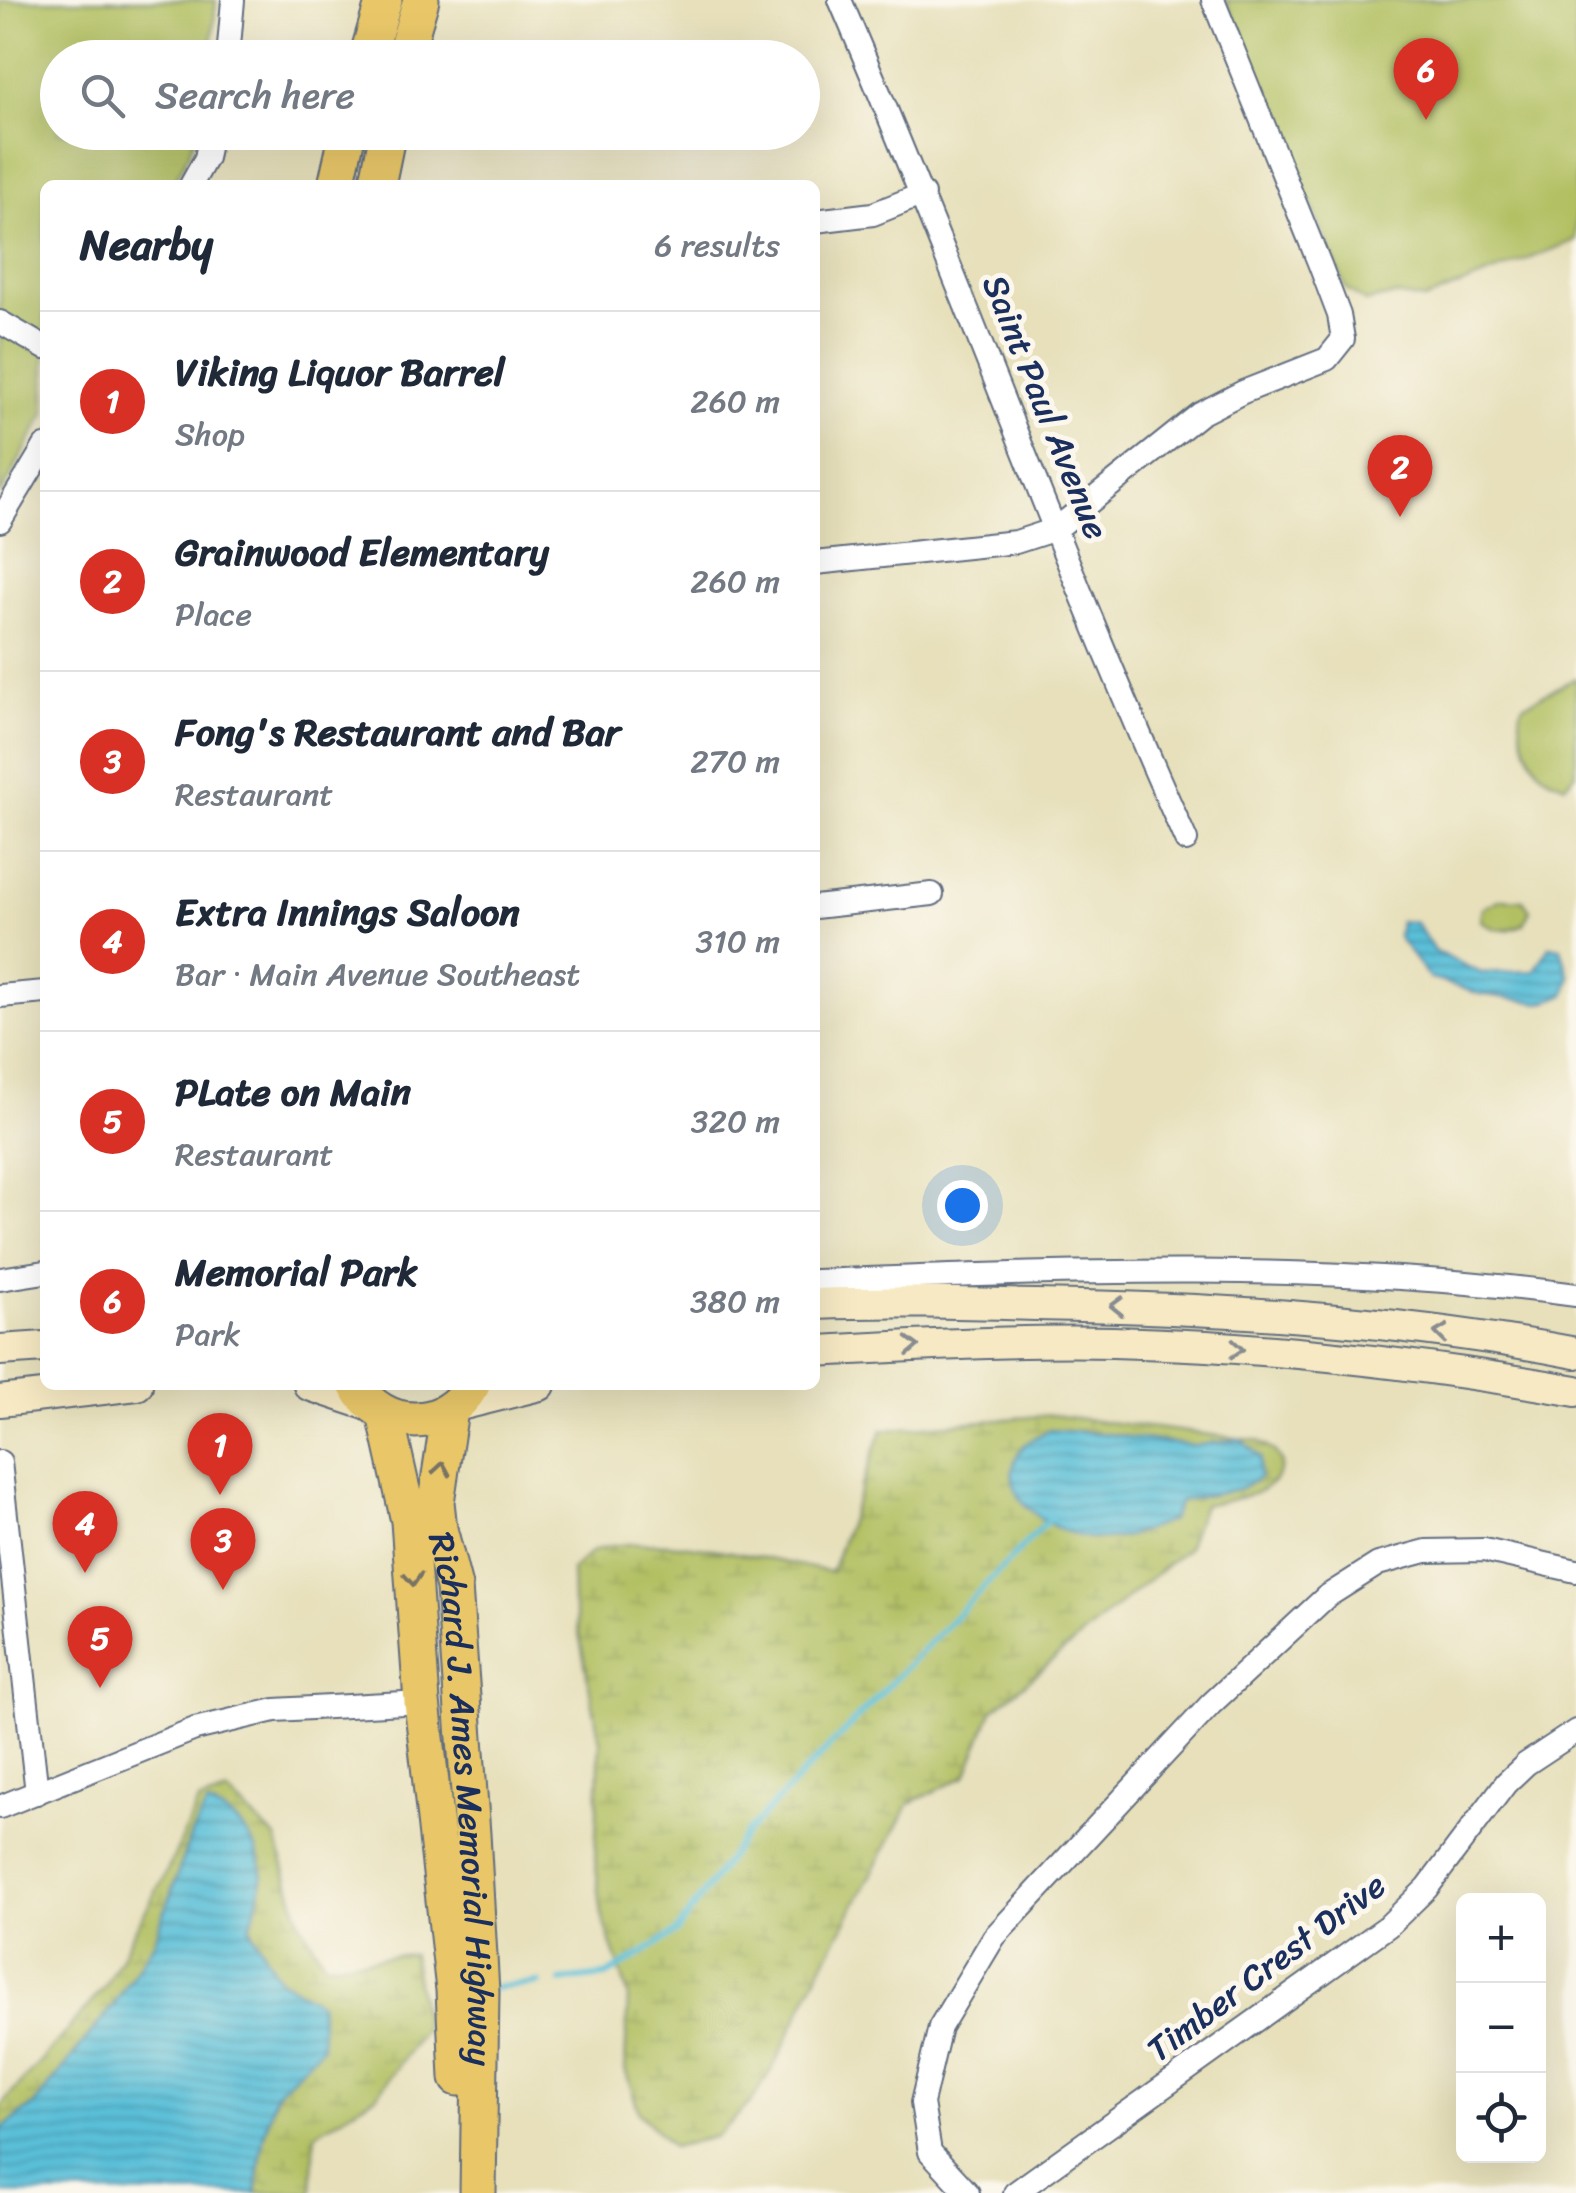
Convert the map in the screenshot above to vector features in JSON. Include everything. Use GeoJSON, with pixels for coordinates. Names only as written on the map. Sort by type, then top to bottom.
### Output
{"type":"FeatureCollection","features":[{"type":"Feature","properties":{"kind":"main road"},"geometry":{"type":"LineString","coordinates":[[372,40],[384,0]]}},
{"type":"Feature","properties":{"kind":"main road"},"geometry":{"type":"LineString","coordinates":[[409,40],[421,0]]}},
{"type":"Feature","properties":{"kind":"main road"},"geometry":{"type":"LineString","coordinates":[[337,180],[344,150]]}},
{"type":"Feature","properties":{"kind":"main road"},"geometry":{"type":"LineString","coordinates":[[378,180],[384,150]]}},
{"type":"Feature","properties":{"kind":"main road"},"geometry":{"type":"LineString","coordinates":[[820,1304],[926,1302],[1192,1308],[1452,1334],[1576,1353]]}},
{"type":"Feature","properties":{"kind":"main road"},"geometry":{"type":"LineString","coordinates":[[820,1351],[986,1343],[1113,1342],[1212,1347],[1441,1370],[1576,1391]]}},
{"type":"Feature","properties":{"kind":"main road"},"geometry":{"type":"LineString","coordinates":[[0,1350],[40,1347]]}},
{"type":"Feature","properties":{"kind":"main road"},"geometry":{"type":"LineString","coordinates":[[0,1401],[94,1390]]}},
{"type":"Feature","properties":{"kind":"main road"},"geometry":{"type":"LineString","coordinates":[[328,1390],[371,1402],[417,1422],[436,1418],[459,1400],[513,1390]]}},
{"type":"Feature","properties":{"kind":"main road","name":"Richard J. Ames Memorial Highway"},"geometry":{"type":"LineString","coordinates":[[459,1400],[436,1502],[454,1587],[472,1834],[481,1992],[478,2193]]}},
{"type":"Feature","properties":{"kind":"main road","name":"Richard J. Ames Memorial Highway"},"geometry":{"type":"LineString","coordinates":[[371,1402],[409,1520],[422,1702],[454,1990],[460,2124],[456,2193]]}},
{"type":"Feature","properties":{"kind":"street"},"geometry":{"type":"LineString","coordinates":[[230,40],[233,0]]}},
{"type":"Feature","properties":{"kind":"street","name":"Saint Paul Avenue"},"geometry":{"type":"LineString","coordinates":[[840,0],[924,194],[1056,529],[1186,840]]}},
{"type":"Feature","properties":{"kind":"street"},"geometry":{"type":"LineString","coordinates":[[820,562],[1016,542],[1056,529],[1200,414],[1243,392],[1327,359],[1342,339],[1336,306],[1213,0]]}},
{"type":"Feature","properties":{"kind":"street"},"geometry":{"type":"LineString","coordinates":[[194,180],[208,150]]}},
{"type":"Feature","properties":{"kind":"street"},"geometry":{"type":"LineString","coordinates":[[820,220],[873,214],[924,194]]}},
{"type":"Feature","properties":{"kind":"street"},"geometry":{"type":"LineString","coordinates":[[0,322],[40,345]]}},
{"type":"Feature","properties":{"kind":"street"},"geometry":{"type":"LineString","coordinates":[[0,521],[40,454]]}},
{"type":"Feature","properties":{"kind":"street"},"geometry":{"type":"LineString","coordinates":[[820,906],[932,894]]}},
{"type":"Feature","properties":{"kind":"street"},"geometry":{"type":"LineString","coordinates":[[0,996],[40,992]]}},
{"type":"Feature","properties":{"kind":"street"},"geometry":{"type":"LineString","coordinates":[[820,1281],[1023,1273],[1262,1271],[1576,1295]]}},
{"type":"Feature","properties":{"kind":"street"},"geometry":{"type":"LineString","coordinates":[[0,1279],[40,1273]]}},
{"type":"Feature","properties":{"kind":"street"},"geometry":{"type":"LineString","coordinates":[[0,1462],[3,1527],[37,1793]]}},
{"type":"Feature","properties":{"kind":"street"},"geometry":{"type":"LineString","coordinates":[[968,2193],[930,2152],[922,2103],[940,2027],[994,1938],[1211,1704],[1326,1597],[1378,1564],[1426,1551],[1484,1550],[1576,1572]]}},
{"type":"Feature","properties":{"kind":"street"},"geometry":{"type":"LineString","coordinates":[[0,1807],[195,1728],[276,1710],[422,1702]]}},
{"type":"Feature","properties":{"kind":"street","name":"Timber Crest Drive"},"geometry":{"type":"LineString","coordinates":[[1016,2193],[1388,1926],[1427,1888],[1506,1783],[1526,1764],[1576,1731]]}},
{"type":"Feature","properties":{"kind":"green space"},"geometry":{"type":"Polygon","coordinates":[[[0,0],[216,0],[212,40],[40,40],[40,150],[190,150],[175,180],[40,180],[40,422],[0,496],[0,0]]]}},
{"type":"Feature","properties":{"kind":"green space"},"geometry":{"type":"Polygon","coordinates":[[[1226,0],[1576,0],[1576,240],[1424,300],[1395,295],[1365,302],[1346,289],[1226,0]]]}},
{"type":"Feature","properties":{"kind":"green space"},"geometry":{"type":"Polygon","coordinates":[[[1576,678],[1576,774],[1565,785],[1545,776],[1537,767],[1524,741],[1520,721],[1523,705],[1576,678]]]}},
{"type":"Feature","properties":{"kind":"green space"},"geometry":{"type":"Polygon","coordinates":[[[1501,899],[1523,900],[1530,910],[1524,924],[1501,930],[1481,920],[1483,908],[1501,899]]]}},
{"type":"Feature","properties":{"kind":"green space"},"geometry":{"type":"Polygon","coordinates":[[[1052,1415],[1259,1441],[1275,1452],[1282,1463],[1278,1475],[1262,1490],[1203,1505],[1187,1548],[992,1711],[966,1776],[910,1803],[752,2101],[717,2136],[672,2147],[639,2112],[625,2069],[628,1994],[602,1915],[595,1858],[600,1741],[573,1603],[572,1570],[596,1550],[649,1543],[745,1554],[831,1572],[882,1430],[1052,1415]],[[1049,1430],[1061,1530],[1105,1537],[1140,1532],[1170,1520],[1180,1501],[1239,1489],[1259,1478],[1241,1439],[1193,1446],[1049,1430]]]}},
{"type":"Feature","properties":{"kind":"green space"},"geometry":{"type":"Polygon","coordinates":[[[228,1793],[276,1838],[300,1922],[325,1964],[412,1954],[425,2028],[377,2095],[315,2134],[312,2193],[256,2193],[263,2138],[277,2093],[321,2047],[320,2003],[279,1979],[250,1927],[262,1877],[256,1849],[236,1822],[207,1805],[191,1835],[154,1943],[113,2006],[35,2104],[0,2130],[0,2107],[104,1988],[171,1863],[198,1802],[228,1793]]]}},
{"type":"Feature","properties":{"kind":"water"},"geometry":{"type":"Polygon","coordinates":[[[1400,921],[1416,923],[1434,951],[1481,973],[1535,971],[1549,946],[1561,948],[1570,978],[1565,995],[1541,1003],[1480,994],[1429,978],[1398,937],[1400,921]]]}},
{"type":"Feature","properties":{"kind":"water"},"geometry":{"type":"Polygon","coordinates":[[[1049,1430],[1193,1446],[1241,1439],[1260,1457],[1259,1478],[1239,1489],[1180,1501],[1171,1520],[1138,1533],[1112,1539],[1086,1537],[1067,1532],[1033,1512],[1020,1498],[1013,1482],[1014,1465],[1023,1447],[1049,1430]]]}},
{"type":"Feature","properties":{"kind":"water"},"geometry":{"type":"Polygon","coordinates":[[[207,1805],[236,1822],[256,1849],[262,1877],[250,1928],[279,1979],[320,2003],[322,2047],[276,2093],[263,2138],[256,2193],[0,2193],[0,2130],[35,2104],[113,2006],[154,1943],[191,1835],[207,1805]]]}},
{"type":"Feature","properties":{"kind":"waterway"},"geometry":{"type":"LineString","coordinates":[[561,1981],[606,1976],[676,1932],[747,1832],[1051,1517]]}},
{"type":"Feature","properties":{"kind":"waterway"},"geometry":{"type":"LineString","coordinates":[[493,1988],[539,1983]]}},
{"type":"Feature","properties":{"kind":"place","name":"Memorial Park"},"geometry":{"type":"Point","coordinates":[1426,120]}},
{"type":"Feature","properties":{"kind":"place","name":"Grainwood Elementary"},"geometry":{"type":"Point","coordinates":[1400,517]}},
{"type":"Feature","properties":{"kind":"place","name":"Viking Liquor Barrel"},"geometry":{"type":"Point","coordinates":[220,1495]}},
{"type":"Feature","properties":{"kind":"place","name":"Extra Innings Saloon"},"geometry":{"type":"Point","coordinates":[85,1573]}},
{"type":"Feature","properties":{"kind":"place","name":"Fong's Restaurant and Bar"},"geometry":{"type":"Point","coordinates":[223,1590]}},
{"type":"Feature","properties":{"kind":"place","name":"PLate on Main"},"geometry":{"type":"Point","coordinates":[100,1688]}}]}
